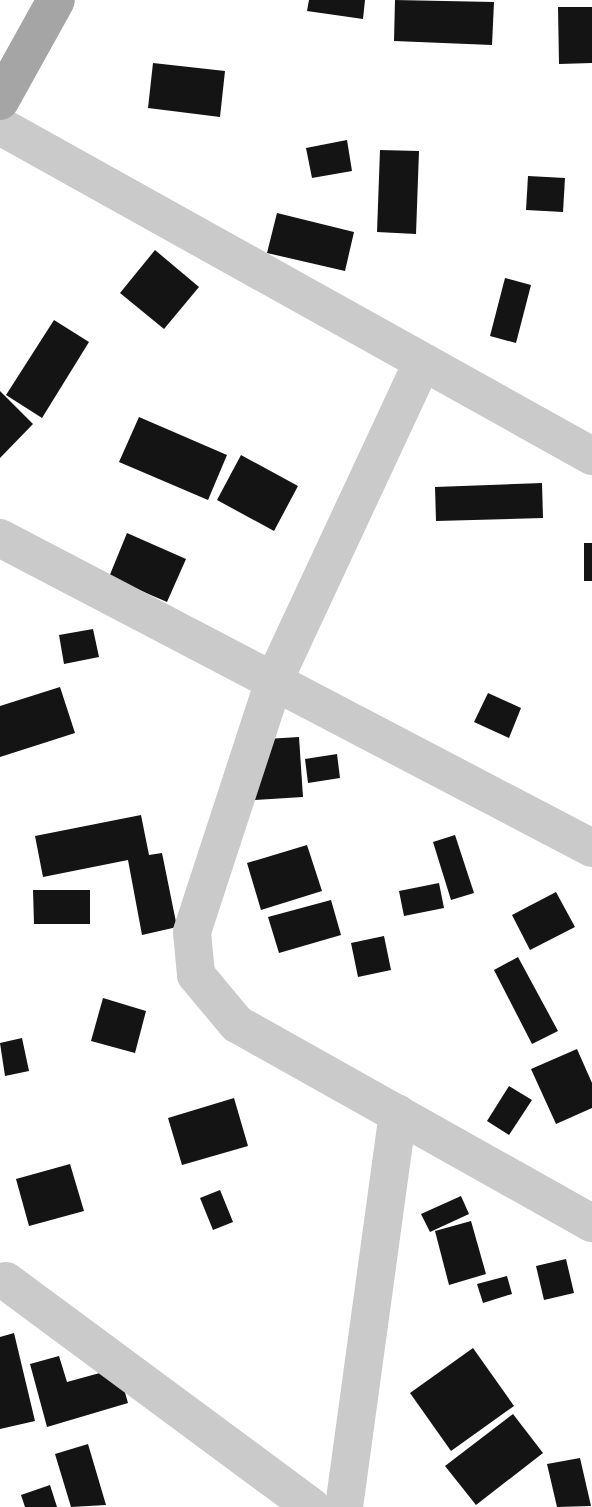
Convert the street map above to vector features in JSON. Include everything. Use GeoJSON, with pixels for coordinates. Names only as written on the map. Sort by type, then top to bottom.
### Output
{"type":"FeatureCollection","features":[{"type":"Feature","properties":{"kind":"main road"},"geometry":{"type":"LineString","coordinates":[[0,101],[56,0]]}},
{"type":"Feature","properties":{"kind":"street"},"geometry":{"type":"LineString","coordinates":[[0,127],[592,456]]}},
{"type":"Feature","properties":{"kind":"street"},"geometry":{"type":"LineString","coordinates":[[422,363],[274,681],[192,932],[196,975],[237,1024],[592,1223]]}},
{"type":"Feature","properties":{"kind":"street"},"geometry":{"type":"LineString","coordinates":[[0,538],[592,848]]}},
{"type":"Feature","properties":{"kind":"street"},"geometry":{"type":"LineString","coordinates":[[344,1507],[398,1114]]}},
{"type":"Feature","properties":{"kind":"street"},"geometry":{"type":"LineString","coordinates":[[6,1281],[311,1507]]}},
{"type":"Feature","properties":{"kind":"building"},"geometry":{"type":"Polygon","coordinates":[[[309,0],[365,0],[363,19],[307,11],[309,0]]]}},
{"type":"Feature","properties":{"kind":"building"},"geometry":{"type":"Polygon","coordinates":[[[395,0],[494,2],[492,45],[394,41],[395,0]]]}},
{"type":"Feature","properties":{"kind":"building"},"geometry":{"type":"Polygon","coordinates":[[[558,7],[592,7],[592,63],[559,64],[558,7]]]}},
{"type":"Feature","properties":{"kind":"building"},"geometry":{"type":"Polygon","coordinates":[[[153,63],[225,71],[220,117],[148,108],[153,63]]]}},
{"type":"Feature","properties":{"kind":"building"},"geometry":{"type":"Polygon","coordinates":[[[347,140],[352,171],[312,178],[306,148],[347,140]]]}},
{"type":"Feature","properties":{"kind":"building"},"geometry":{"type":"Polygon","coordinates":[[[380,150],[419,151],[416,234],[377,232],[380,150]]]}},
{"type":"Feature","properties":{"kind":"building"},"geometry":{"type":"Polygon","coordinates":[[[528,176],[565,178],[563,212],[526,210],[528,176]]]}},
{"type":"Feature","properties":{"kind":"building"},"geometry":{"type":"Polygon","coordinates":[[[277,213],[354,232],[345,271],[267,253],[277,213]]]}},
{"type":"Feature","properties":{"kind":"building"},"geometry":{"type":"Polygon","coordinates":[[[155,250],[199,287],[164,329],[120,293],[155,250]]]}},
{"type":"Feature","properties":{"kind":"building"},"geometry":{"type":"Polygon","coordinates":[[[505,278],[531,285],[516,343],[490,336],[505,278]]]}},
{"type":"Feature","properties":{"kind":"building"},"geometry":{"type":"Polygon","coordinates":[[[54,320],[89,342],[42,418],[6,395],[54,320]]]}},
{"type":"Feature","properties":{"kind":"building"},"geometry":{"type":"Polygon","coordinates":[[[0,391],[33,424],[0,458],[0,391]]]}},
{"type":"Feature","properties":{"kind":"building"},"geometry":{"type":"Polygon","coordinates":[[[139,417],[227,455],[208,500],[119,462],[139,417]]]}},
{"type":"Feature","properties":{"kind":"building"},"geometry":{"type":"Polygon","coordinates":[[[241,455],[298,486],[274,531],[217,500],[241,455]]]}},
{"type":"Feature","properties":{"kind":"building"},"geometry":{"type":"Polygon","coordinates":[[[542,483],[543,518],[436,521],[435,487],[542,483]]]}},
{"type":"Feature","properties":{"kind":"building"},"geometry":{"type":"Polygon","coordinates":[[[127,533],[186,559],[167,602],[109,577],[127,533]]]}},
{"type":"Feature","properties":{"kind":"building"},"geometry":{"type":"Polygon","coordinates":[[[584,543],[592,543],[592,581],[584,581],[584,543]]]}},
{"type":"Feature","properties":{"kind":"building"},"geometry":{"type":"Polygon","coordinates":[[[93,629],[99,657],[64,664],[59,635],[93,629]]]}},
{"type":"Feature","properties":{"kind":"building"},"geometry":{"type":"Polygon","coordinates":[[[60,687],[75,733],[0,757],[0,706],[60,687]]]}},
{"type":"Feature","properties":{"kind":"building"},"geometry":{"type":"Polygon","coordinates":[[[488,693],[521,708],[509,738],[474,722],[488,693]]]}},
{"type":"Feature","properties":{"kind":"building"},"geometry":{"type":"Polygon","coordinates":[[[299,737],[303,797],[255,800],[251,740],[299,737]]]}},
{"type":"Feature","properties":{"kind":"building"},"geometry":{"type":"Polygon","coordinates":[[[337,754],[340,778],[308,783],[305,759],[337,754]]]}},
{"type":"Feature","properties":{"kind":"building"},"geometry":{"type":"Polygon","coordinates":[[[141,815],[149,855],[162,853],[177,927],[142,935],[128,860],[43,877],[35,836],[141,815]]]}},
{"type":"Feature","properties":{"kind":"building"},"geometry":{"type":"Polygon","coordinates":[[[455,835],[474,893],[451,900],[433,842],[455,835]]]}},
{"type":"Feature","properties":{"kind":"building"},"geometry":{"type":"Polygon","coordinates":[[[307,845],[322,891],[261,910],[247,863],[307,845]]]}},
{"type":"Feature","properties":{"kind":"building"},"geometry":{"type":"Polygon","coordinates":[[[439,883],[444,908],[404,916],[399,891],[439,883]]]}},
{"type":"Feature","properties":{"kind":"building"},"geometry":{"type":"Polygon","coordinates":[[[33,890],[90,890],[90,924],[34,924],[33,890]]]}},
{"type":"Feature","properties":{"kind":"building"},"geometry":{"type":"Polygon","coordinates":[[[556,892],[575,927],[530,950],[512,915],[556,892]]]}},
{"type":"Feature","properties":{"kind":"building"},"geometry":{"type":"Polygon","coordinates":[[[331,900],[341,935],[279,953],[268,917],[331,900]]]}},
{"type":"Feature","properties":{"kind":"building"},"geometry":{"type":"Polygon","coordinates":[[[384,936],[391,970],[358,977],[351,943],[384,936]]]}},
{"type":"Feature","properties":{"kind":"building"},"geometry":{"type":"Polygon","coordinates":[[[518,957],[558,1031],[532,1044],[494,970],[518,957]]]}},
{"type":"Feature","properties":{"kind":"building"},"geometry":{"type":"Polygon","coordinates":[[[103,998],[146,1011],[135,1053],[91,1041],[103,998]]]}},
{"type":"Feature","properties":{"kind":"building"},"geometry":{"type":"Polygon","coordinates":[[[22,1038],[29,1071],[5,1076],[0,1043],[22,1038]]]}},
{"type":"Feature","properties":{"kind":"building"},"geometry":{"type":"Polygon","coordinates":[[[577,1049],[592,1083],[592,1108],[556,1124],[531,1069],[577,1049]]]}},
{"type":"Feature","properties":{"kind":"building"},"geometry":{"type":"Polygon","coordinates":[[[509,1086],[532,1100],[509,1135],[487,1121],[509,1086]]]}},
{"type":"Feature","properties":{"kind":"building"},"geometry":{"type":"Polygon","coordinates":[[[234,1098],[248,1146],[182,1165],[168,1118],[234,1098]]]}},
{"type":"Feature","properties":{"kind":"building"},"geometry":{"type":"Polygon","coordinates":[[[70,1164],[84,1211],[29,1226],[16,1179],[70,1164]]]}},
{"type":"Feature","properties":{"kind":"building"},"geometry":{"type":"Polygon","coordinates":[[[220,1190],[233,1222],[213,1230],[200,1198],[220,1190]]]}},
{"type":"Feature","properties":{"kind":"building"},"geometry":{"type":"Polygon","coordinates":[[[461,1196],[469,1214],[430,1232],[421,1214],[461,1196]]]}},
{"type":"Feature","properties":{"kind":"building"},"geometry":{"type":"Polygon","coordinates":[[[471,1221],[486,1274],[449,1285],[435,1231],[471,1221]]]}},
{"type":"Feature","properties":{"kind":"building"},"geometry":{"type":"Polygon","coordinates":[[[566,1259],[574,1293],[544,1300],[536,1266],[566,1259]]]}},
{"type":"Feature","properties":{"kind":"building"},"geometry":{"type":"Polygon","coordinates":[[[507,1276],[512,1294],[483,1303],[477,1284],[507,1276]]]}},
{"type":"Feature","properties":{"kind":"building"},"geometry":{"type":"Polygon","coordinates":[[[14,1333],[35,1421],[0,1429],[0,1337],[14,1333]]]}},
{"type":"Feature","properties":{"kind":"building"},"geometry":{"type":"Polygon","coordinates":[[[473,1348],[514,1406],[451,1451],[410,1393],[473,1348]]]}},
{"type":"Feature","properties":{"kind":"building"},"geometry":{"type":"Polygon","coordinates":[[[59,1356],[67,1382],[118,1368],[128,1403],[47,1427],[30,1364],[59,1356]]]}},
{"type":"Feature","properties":{"kind":"building"},"geometry":{"type":"Polygon","coordinates":[[[513,1414],[543,1453],[476,1505],[445,1466],[513,1414]]]}},
{"type":"Feature","properties":{"kind":"building"},"geometry":{"type":"Polygon","coordinates":[[[88,1444],[106,1505],[71,1507],[55,1454],[88,1444]]]}},
{"type":"Feature","properties":{"kind":"building"},"geometry":{"type":"Polygon","coordinates":[[[580,1458],[591,1506],[557,1507],[547,1464],[580,1458]]]}},
{"type":"Feature","properties":{"kind":"building"},"geometry":{"type":"Polygon","coordinates":[[[50,1485],[57,1507],[25,1507],[21,1495],[50,1485]]]}}]}
